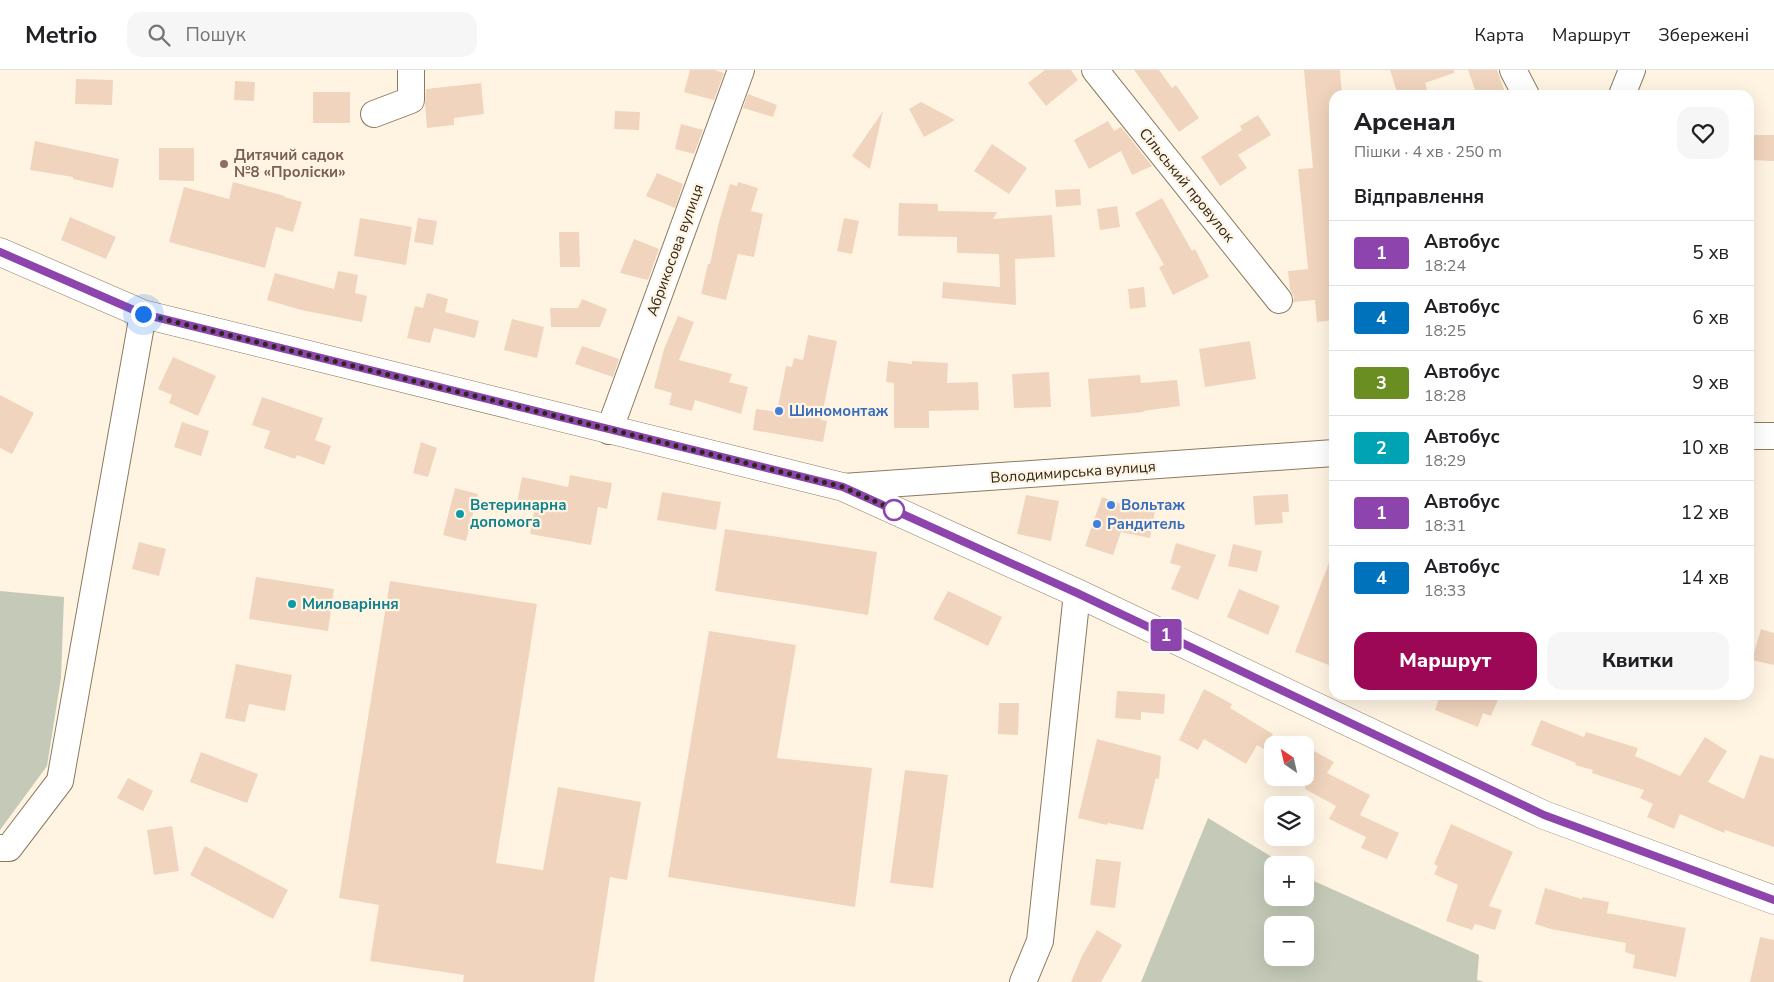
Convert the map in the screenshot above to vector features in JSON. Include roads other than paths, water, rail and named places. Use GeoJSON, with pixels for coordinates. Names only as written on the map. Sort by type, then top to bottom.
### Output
{"type":"FeatureCollection","features":[{"type":"Feature","properties":{"kind":"main road","name":"Володимирська вулиця"},"geometry":{"type":"LineString","coordinates":[[0,252],[143,314],[843,487],[1077,593],[1544,815],[1774,900]]}},
{"type":"Feature","properties":{"kind":"street"},"geometry":{"type":"LineString","coordinates":[[374,114],[411,100],[411,70]]}},
{"type":"Feature","properties":{"kind":"street","name":"Абрикосова вулиця"},"geometry":{"type":"LineString","coordinates":[[609,430],[740,70]]}},
{"type":"Feature","properties":{"kind":"street","name":"Сільський провулок"},"geometry":{"type":"LineString","coordinates":[[1095,70],[1279,300]]}},
{"type":"Feature","properties":{"kind":"street"},"geometry":{"type":"LineString","coordinates":[[1513,70],[1523,90]]}},
{"type":"Feature","properties":{"kind":"street"},"geometry":{"type":"LineString","coordinates":[[1624,90],[1632,70]]}},
{"type":"Feature","properties":{"kind":"street"},"geometry":{"type":"LineString","coordinates":[[0,848],[8,848],[60,782],[143,314]]}},
{"type":"Feature","properties":{"kind":"street"},"geometry":{"type":"LineString","coordinates":[[1754,436],[1774,436]]}},
{"type":"Feature","properties":{"kind":"street","name":"Володимирська вулиця"},"geometry":{"type":"LineString","coordinates":[[843,487],[1329,452]]}},
{"type":"Feature","properties":{"kind":"street"},"geometry":{"type":"LineString","coordinates":[[1023,982],[1040,941],[1077,593]]}},
{"type":"Feature","properties":{"kind":"place","name":"Дитячий садок №8 «Проліски»"},"geometry":{"type":"Point","coordinates":[224,164]}},
{"type":"Feature","properties":{"kind":"place","name":"Шиномонтаж"},"geometry":{"type":"Point","coordinates":[779,411]}},
{"type":"Feature","properties":{"kind":"place","name":"Вольтаж"},"geometry":{"type":"Point","coordinates":[1111,505]}},
{"type":"Feature","properties":{"kind":"place","name":"Ветеринарна допомога"},"geometry":{"type":"Point","coordinates":[460,514]}},
{"type":"Feature","properties":{"kind":"place","name":"Рандитель"},"geometry":{"type":"Point","coordinates":[1097,524]}},
{"type":"Feature","properties":{"kind":"place","name":"Миловаріння"},"geometry":{"type":"Point","coordinates":[292,604]}}]}
